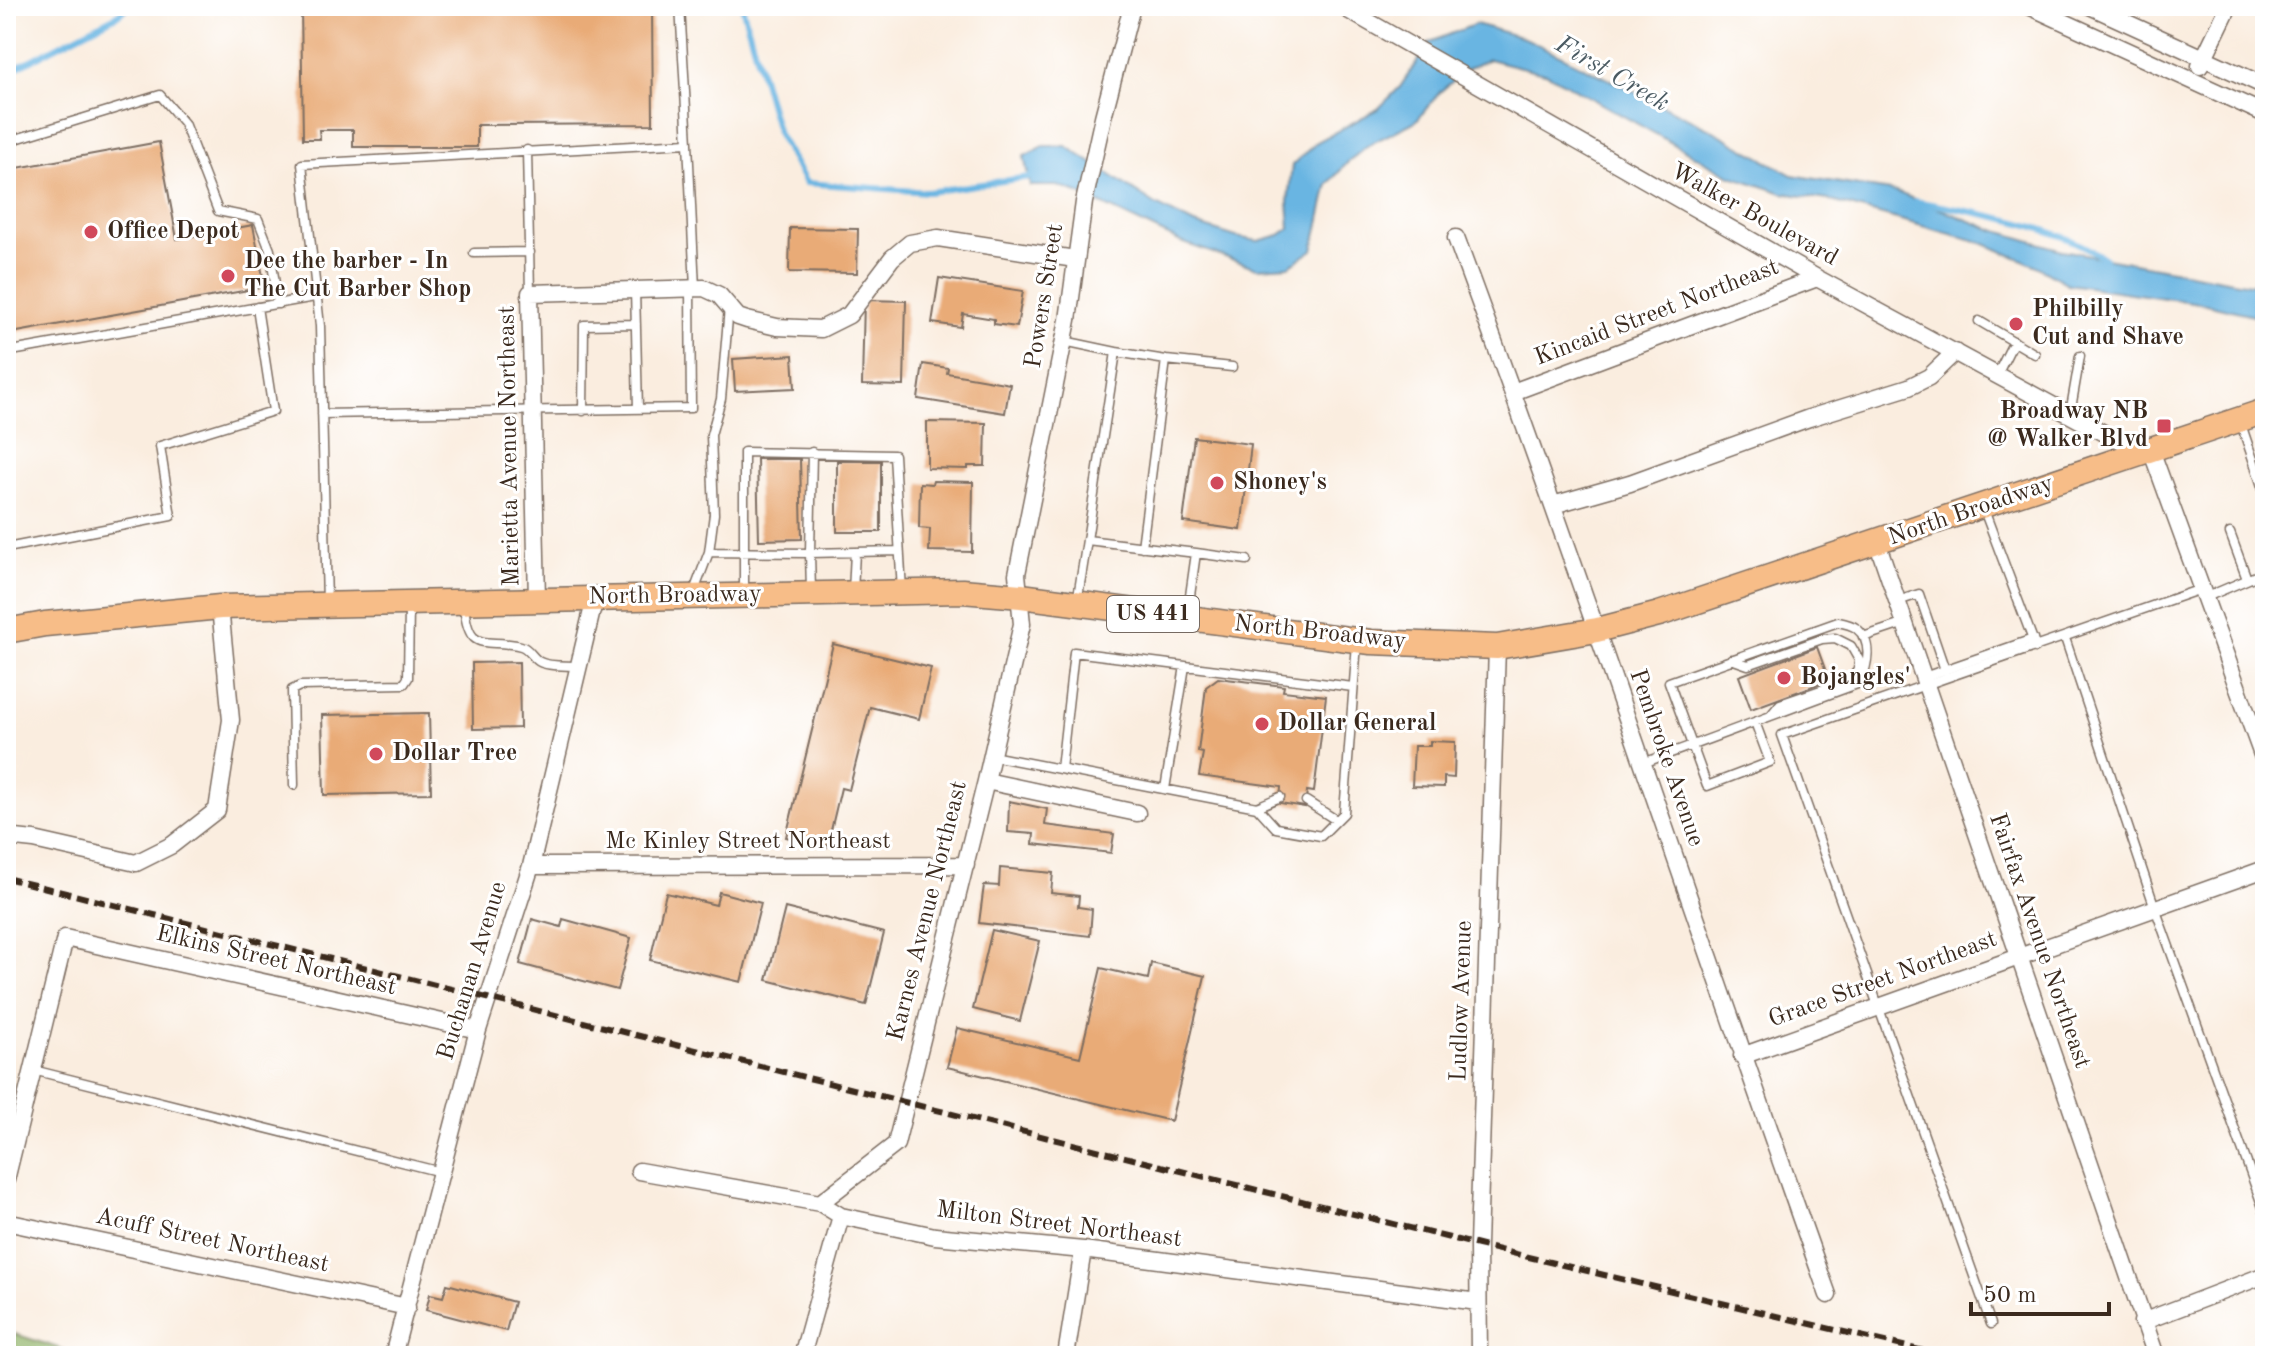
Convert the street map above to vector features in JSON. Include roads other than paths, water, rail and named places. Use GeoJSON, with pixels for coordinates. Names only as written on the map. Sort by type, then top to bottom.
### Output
{"type":"FeatureCollection","features":[{"type":"Feature","properties":{"kind":"main road","name":"North Broadway"},"geometry":{"type":"LineString","coordinates":[[6,631],[100,618],[220,607],[962,591],[1358,640],[1497,647],[1597,630],[1659,614],[2265,411]]}},
{"type":"Feature","properties":{"kind":"street","name":"Powers Street"},"geometry":{"type":"LineString","coordinates":[[1021,596],[1017,574],[1064,341],[1084,202],[1132,6]]}},
{"type":"Feature","properties":{"kind":"street","name":"Walker Boulevard"},"geometry":{"type":"LineString","coordinates":[[1341,6],[1817,278],[2111,437],[2151,450]]}},
{"type":"Feature","properties":{"kind":"street"},"geometry":{"type":"LineString","coordinates":[[2029,6],[2265,114]]}},
{"type":"Feature","properties":{"kind":"street"},"geometry":{"type":"LineString","coordinates":[[2090,6],[2265,86]]}},
{"type":"Feature","properties":{"kind":"street"},"geometry":{"type":"LineString","coordinates":[[2193,81],[2229,6]]}},
{"type":"Feature","properties":{"kind":"street"},"geometry":{"type":"LineString","coordinates":[[530,293],[704,288],[719,295],[738,317],[777,327],[821,329],[849,315],[892,258],[910,243],[938,238],[1075,259]]}},
{"type":"Feature","properties":{"kind":"street","name":"Pembroke Avenue"},"geometry":{"type":"LineString","coordinates":[[1456,238],[1597,630],[1742,1056],[1828,1295]]}},
{"type":"Feature","properties":{"kind":"street","name":"Kincaid Street Northeast"},"geometry":{"type":"LineString","coordinates":[[1513,392],[1817,278]]}},
{"type":"Feature","properties":{"kind":"street","name":"Marietta Avenue Northeast"},"geometry":{"type":"LineString","coordinates":[[530,293],[537,599]]}},
{"type":"Feature","properties":{"kind":"street"},"geometry":{"type":"LineString","coordinates":[[1553,505],[1630,483],[1809,418],[1909,387],[1929,377],[1955,352]]}},
{"type":"Feature","properties":{"kind":"street"},"geometry":{"type":"LineString","coordinates":[[2151,450],[2265,763]]}},
{"type":"Feature","properties":{"kind":"street","name":"Fairfax Avenue Northeast"},"geometry":{"type":"LineString","coordinates":[[1877,542],[2156,1356]]}},
{"type":"Feature","properties":{"kind":"street","name":"Karnes Avenue Northeast"},"geometry":{"type":"LineString","coordinates":[[820,1203],[896,1144],[992,756],[1022,624],[1021,596]]}},
{"type":"Feature","properties":{"kind":"street","name":"Buchanan Avenue"},"geometry":{"type":"LineString","coordinates":[[393,1356],[478,1030],[531,866],[595,598]]}},
{"type":"Feature","properties":{"kind":"street"},"geometry":{"type":"LineString","coordinates":[[6,837],[34,840],[136,863],[172,845],[217,810],[231,720],[220,607]]}},
{"type":"Feature","properties":{"kind":"street","name":"Ludlow Avenue"},"geometry":{"type":"LineString","coordinates":[[1479,1356],[1478,1229],[1497,647]]}},
{"type":"Feature","properties":{"kind":"street"},"geometry":{"type":"LineString","coordinates":[[986,781],[1137,813]]}},
{"type":"Feature","properties":{"kind":"street","name":"Mc Kinley Street Northeast"},"geometry":{"type":"LineString","coordinates":[[531,866],[966,865]]}},
{"type":"Feature","properties":{"kind":"street","name":"Grace Street Northeast"},"geometry":{"type":"LineString","coordinates":[[1742,1056],[2265,869]]}},
{"type":"Feature","properties":{"kind":"street","name":"Elkins Street Northeast"},"geometry":{"type":"LineString","coordinates":[[33,1070],[65,938],[478,1030]]}},
{"type":"Feature","properties":{"kind":"street"},"geometry":{"type":"LineString","coordinates":[[6,1180],[33,1070]]}},
{"type":"Feature","properties":{"kind":"street","name":"Milton Street Northeast"},"geometry":{"type":"LineString","coordinates":[[639,1171],[820,1203],[841,1216],[935,1236],[1083,1250],[1478,1302]]}},
{"type":"Feature","properties":{"kind":"street"},"geometry":{"type":"LineString","coordinates":[[802,1356],[841,1216]]}},
{"type":"Feature","properties":{"kind":"street","name":"Acuff Street Northeast"},"geometry":{"type":"LineString","coordinates":[[6,1222],[407,1307]]}},
{"type":"Feature","properties":{"kind":"street"},"geometry":{"type":"LineString","coordinates":[[1066,1356],[1083,1250]]}},
{"type":"Feature","properties":{"kind":"street"},"geometry":{"type":"LineString","coordinates":[[2142,1322],[2265,1275]]}},
{"type":"Feature","properties":{"kind":"lane"},"geometry":{"type":"LineString","coordinates":[[322,414],[691,408],[692,288],[680,6]]}},
{"type":"Feature","properties":{"kind":"lane"},"geometry":{"type":"LineString","coordinates":[[6,142],[160,95],[184,123],[218,211],[258,219],[270,250],[278,304]]}},
{"type":"Feature","properties":{"kind":"lane"},"geometry":{"type":"LineString","coordinates":[[327,604],[320,326],[302,164],[688,143]]}},
{"type":"Feature","properties":{"kind":"lane"},"geometry":{"type":"LineString","coordinates":[[527,150],[530,293]]}},
{"type":"Feature","properties":{"kind":"lane"},"geometry":{"type":"LineString","coordinates":[[474,253],[530,252]]}},
{"type":"Feature","properties":{"kind":"lane"},"geometry":{"type":"LineString","coordinates":[[635,290],[638,409]]}},
{"type":"Feature","properties":{"kind":"lane"},"geometry":{"type":"LineString","coordinates":[[6,352],[315,297]]}},
{"type":"Feature","properties":{"kind":"lane"},"geometry":{"type":"LineString","coordinates":[[692,596],[709,552],[714,514],[711,435],[721,399],[729,306]]}},
{"type":"Feature","properties":{"kind":"lane"},"geometry":{"type":"LineString","coordinates":[[6,542],[7,548],[171,516],[160,446],[273,411],[257,307]]}},
{"type":"Feature","properties":{"kind":"lane"},"geometry":{"type":"LineString","coordinates":[[1979,321],[2035,354]]}},
{"type":"Feature","properties":{"kind":"lane"},"geometry":{"type":"LineString","coordinates":[[583,411],[584,325],[636,324]]}},
{"type":"Feature","properties":{"kind":"lane"},"geometry":{"type":"LineString","coordinates":[[1064,341],[1166,360],[1232,367]]}},
{"type":"Feature","properties":{"kind":"lane"},"geometry":{"type":"LineString","coordinates":[[1997,375],[2014,341]]}},
{"type":"Feature","properties":{"kind":"lane"},"geometry":{"type":"LineString","coordinates":[[1077,604],[1116,352]]}},
{"type":"Feature","properties":{"kind":"lane"},"geometry":{"type":"LineString","coordinates":[[2070,415],[2080,356]]}},
{"type":"Feature","properties":{"kind":"lane"},"geometry":{"type":"LineString","coordinates":[[1142,547],[1166,360]]}},
{"type":"Feature","properties":{"kind":"lane"},"geometry":{"type":"LineString","coordinates":[[2239,420],[2265,495]]}},
{"type":"Feature","properties":{"kind":"lane"},"geometry":{"type":"LineString","coordinates":[[744,594],[744,452],[894,455],[902,592]]}},
{"type":"Feature","properties":{"kind":"lane"},"geometry":{"type":"LineString","coordinates":[[812,452],[812,593]]}},
{"type":"Feature","properties":{"kind":"lane"},"geometry":{"type":"LineString","coordinates":[[1983,507],[2034,644]]}},
{"type":"Feature","properties":{"kind":"lane"},"geometry":{"type":"LineString","coordinates":[[2230,533],[2247,579]]}},
{"type":"Feature","properties":{"kind":"lane"},"geometry":{"type":"LineString","coordinates":[[1087,540],[1247,560]]}},
{"type":"Feature","properties":{"kind":"lane"},"geometry":{"type":"LineString","coordinates":[[709,552],[899,551]]}},
{"type":"Feature","properties":{"kind":"lane"},"geometry":{"type":"LineString","coordinates":[[853,592],[855,552]]}},
{"type":"Feature","properties":{"kind":"lane"},"geometry":{"type":"LineString","coordinates":[[1187,618],[1196,553]]}},
{"type":"Feature","properties":{"kind":"lane"},"geometry":{"type":"LineString","coordinates":[[1925,681],[1945,670],[2065,638],[2265,572]]}},
{"type":"Feature","properties":{"kind":"lane"},"geometry":{"type":"LineString","coordinates":[[1898,601],[1919,594],[1945,670]]}},
{"type":"Feature","properties":{"kind":"lane"},"geometry":{"type":"LineString","coordinates":[[464,601],[466,627],[471,635],[488,643],[524,646],[541,663],[578,666]]}},
{"type":"Feature","properties":{"kind":"lane"},"geometry":{"type":"LineString","coordinates":[[294,785],[292,690],[300,686],[404,684],[408,678],[409,602]]}},
{"type":"Feature","properties":{"kind":"lane"},"geometry":{"type":"LineString","coordinates":[[1642,764],[1691,746],[1755,722],[1771,715],[1860,683],[1869,661],[1863,637],[1856,627],[1838,622],[1669,682],[1691,746],[1707,786],[1770,762],[1755,722]]}},
{"type":"Feature","properties":{"kind":"lane"},"geometry":{"type":"LineString","coordinates":[[1863,637],[1905,623]]}},
{"type":"Feature","properties":{"kind":"lane"},"geometry":{"type":"LineString","coordinates":[[1730,659],[1748,665],[1822,639],[1835,638],[1851,646],[1859,660],[1858,670],[1850,680],[1780,704],[1771,715]]}},
{"type":"Feature","properties":{"kind":"lane"},"geometry":{"type":"LineString","coordinates":[[2065,638],[2155,908],[2265,1213]]}},
{"type":"Feature","properties":{"kind":"lane"},"geometry":{"type":"LineString","coordinates":[[1257,807],[1276,828],[1321,836],[1344,813],[1358,640]]}},
{"type":"Feature","properties":{"kind":"lane"},"geometry":{"type":"LineString","coordinates":[[1991,1324],[1782,735],[2034,644]]}},
{"type":"Feature","properties":{"kind":"lane"},"geometry":{"type":"LineString","coordinates":[[1061,769],[1074,652],[1353,687]]}},
{"type":"Feature","properties":{"kind":"lane"},"geometry":{"type":"LineString","coordinates":[[1165,789],[1185,666]]}},
{"type":"Feature","properties":{"kind":"lane"},"geometry":{"type":"LineString","coordinates":[[992,756],[1257,807],[1280,797]]}},
{"type":"Feature","properties":{"kind":"lane"},"geometry":{"type":"LineString","coordinates":[[1306,801],[1336,820]]}},
{"type":"Feature","properties":{"kind":"lane"},"geometry":{"type":"LineString","coordinates":[[33,1070],[442,1172]]}},
{"type":"Feature","properties":{"kind":"water","name":"First Creek"},"geometry":{"type":"Polygon","coordinates":[[[1476,24],[1527,39],[1708,128],[1792,175],[1896,192],[1991,229],[2062,250],[2265,288],[2265,318],[2206,304],[2068,284],[2035,265],[1980,242],[1828,200],[1783,193],[1731,176],[1548,74],[1489,59],[1467,69],[1441,91],[1416,121],[1368,145],[1348,162],[1328,184],[1313,250],[1289,266],[1257,268],[1181,242],[1078,193],[1058,186],[1030,186],[1024,156],[1044,146],[1066,146],[1156,205],[1192,223],[1258,241],[1280,235],[1290,228],[1288,201],[1292,165],[1317,142],[1378,109],[1400,87],[1430,42],[1476,24]]]}},
{"type":"Feature","properties":{"kind":"waterway","name":"First Creek"},"geometry":{"type":"LineString","coordinates":[[6,73],[116,16],[129,6]]}},
{"type":"Feature","properties":{"kind":"waterway","name":"First Creek"},"geometry":{"type":"LineString","coordinates":[[742,6],[778,134],[806,183],[928,192],[1036,176]]}},
{"type":"Feature","properties":{"kind":"waterway","name":"First Creek"},"geometry":{"type":"LineString","coordinates":[[1915,201],[2038,228],[2062,236],[2105,259]]}},
{"type":"Feature","properties":{"kind":"railway"},"geometry":{"type":"LineString","coordinates":[[6,878],[1478,1245],[1945,1356]]}},
{"type":"Feature","properties":{"kind":"place","name":"Office Depot"},"geometry":{"type":"Point","coordinates":[91,232]}},
{"type":"Feature","properties":{"kind":"place","name":"Dee the barber - In The Cut Barber Shop"},"geometry":{"type":"Point","coordinates":[228,276]}},
{"type":"Feature","properties":{"kind":"place","name":"Philbilly Cut and Shave"},"geometry":{"type":"Point","coordinates":[2016,324]}},
{"type":"Feature","properties":{"kind":"place","name":"Broadway NB @ Walker Blvd"},"geometry":{"type":"Point","coordinates":[2164,426]}},
{"type":"Feature","properties":{"kind":"place","name":"Shoney's"},"geometry":{"type":"Point","coordinates":[1217,483]}},
{"type":"Feature","properties":{"kind":"place","name":"Bojangles'"},"geometry":{"type":"Point","coordinates":[1784,678]}},
{"type":"Feature","properties":{"kind":"place","name":"Dollar General"},"geometry":{"type":"Point","coordinates":[1262,724]}},
{"type":"Feature","properties":{"kind":"place","name":"Dollar Tree"},"geometry":{"type":"Point","coordinates":[376,754]}}]}
